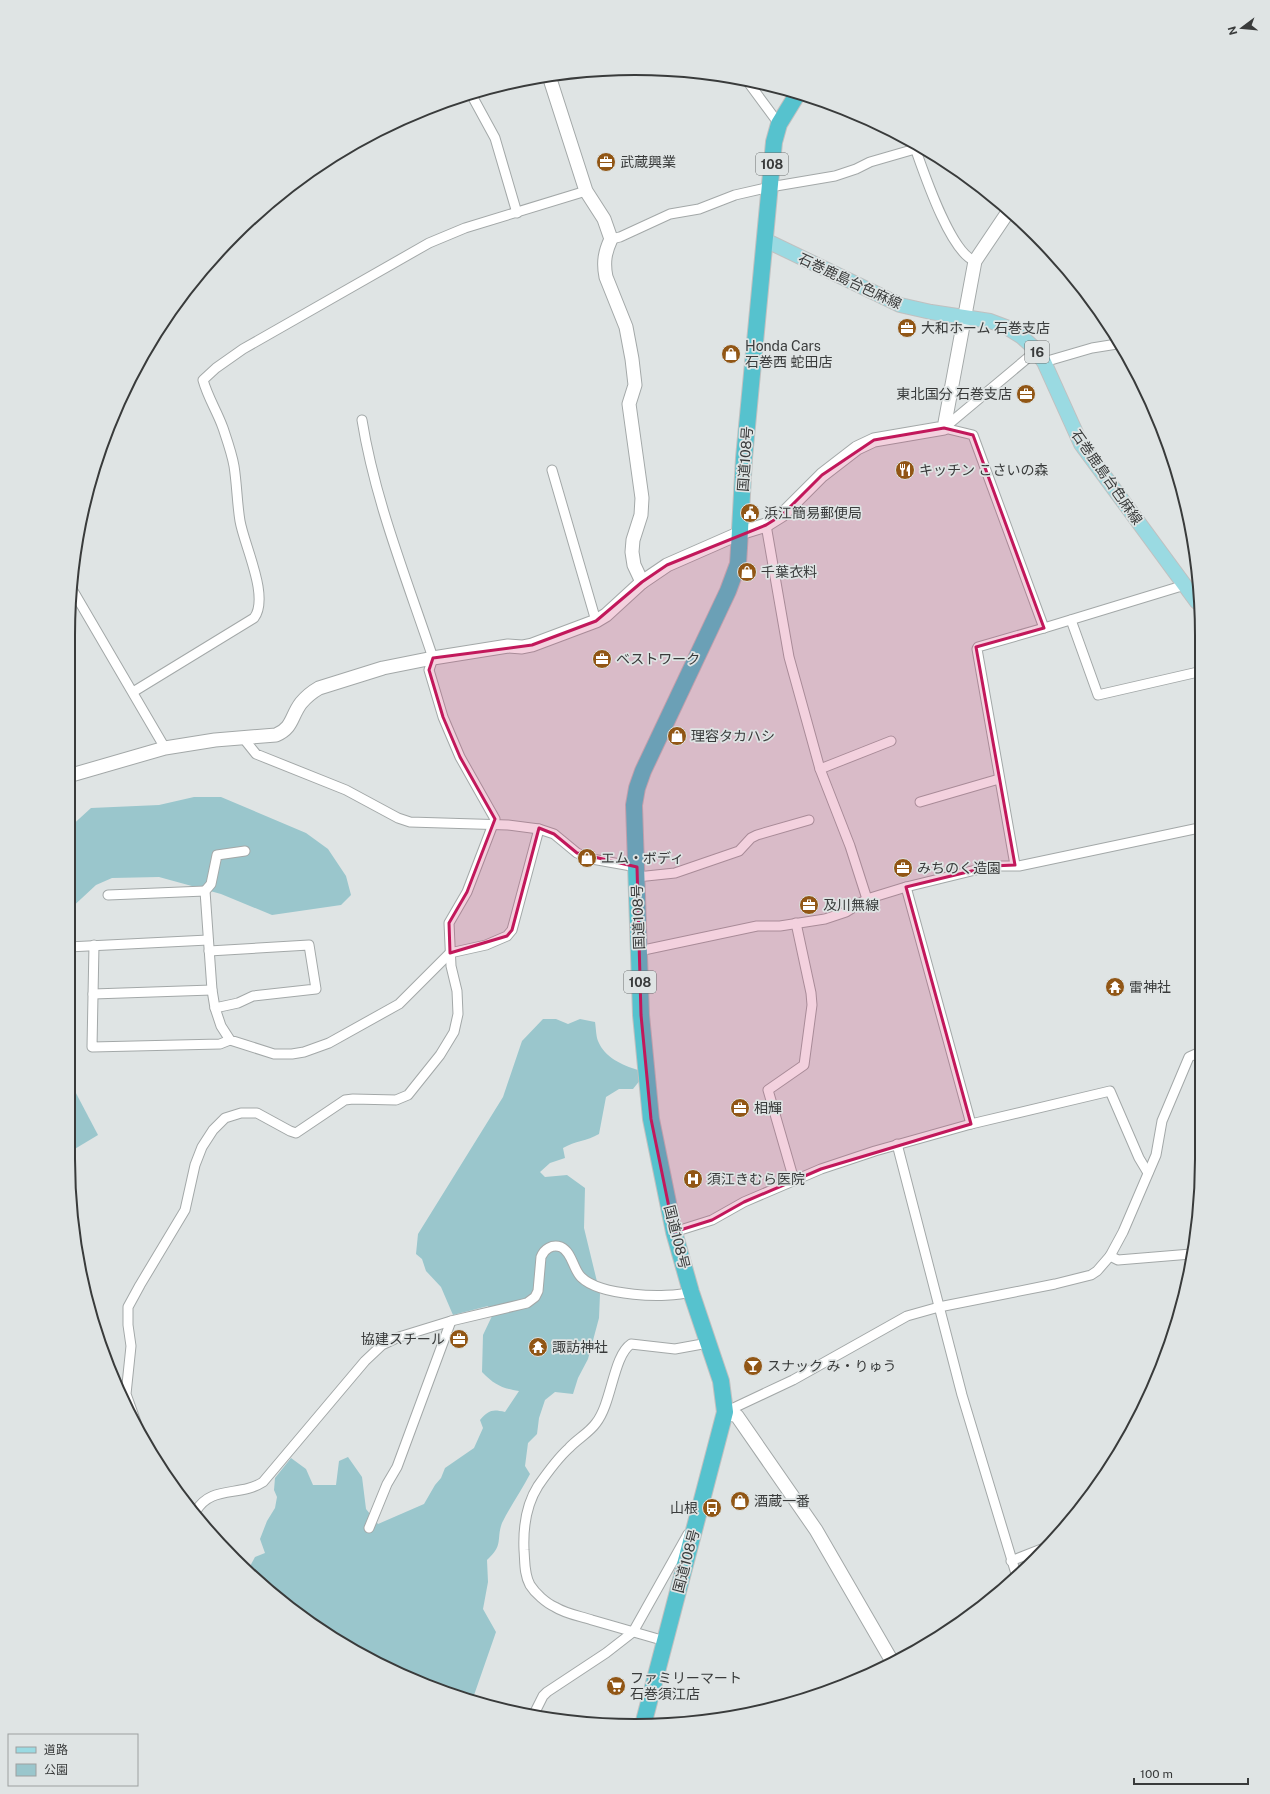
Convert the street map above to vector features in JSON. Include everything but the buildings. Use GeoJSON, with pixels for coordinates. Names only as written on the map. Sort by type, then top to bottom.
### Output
{"type":"FeatureCollection","features":[{"type":"Feature","properties":{"kind":"highway","name":"国道108号"},"geometry":{"type":"LineString","coordinates":[[645,1719],[725,1412],[721,1381],[691,1292],[674,1232],[652,1119],[641,1015],[634,805],[637,788],[643,771],[733,579],[738,564],[744,458],[774,142],[779,124],[795,99]]}},
{"type":"Feature","properties":{"kind":"main road","name":"石巻鹿島台色麻線"},"geometry":{"type":"LineString","coordinates":[[765,240],[900,305],[931,312],[990,320],[1006,327],[1022,337],[1036,350],[1044,362],[1081,444],[1194,598]]}},
{"type":"Feature","properties":{"kind":"street"},"geometry":{"type":"LineString","coordinates":[[551,82],[580,168],[586,191],[604,219],[611,239],[605,253],[604,266],[606,277],[630,342],[635,385],[629,404],[642,498],[641,515],[633,540],[632,552],[634,565],[642,582]]}},
{"type":"Feature","properties":{"kind":"street"},"geometry":{"type":"LineString","coordinates":[[752,88],[779,124]]}},
{"type":"Feature","properties":{"kind":"street"},"geometry":{"type":"LineString","coordinates":[[474,99],[495,138],[517,213]]}},
{"type":"Feature","properties":{"kind":"street"},"geometry":{"type":"LineString","coordinates":[[611,239],[620,237],[670,214],[699,209],[735,195],[770,187],[835,176],[856,169],[870,162],[914,150]]}},
{"type":"Feature","properties":{"kind":"street"},"geometry":{"type":"LineString","coordinates":[[918,152],[928,185],[957,245],[971,259],[975,260]]}},
{"type":"Feature","properties":{"kind":"street"},"geometry":{"type":"LineString","coordinates":[[133,692],[254,618],[258,613],[259,601],[254,564],[240,522],[234,464],[223,426],[211,403],[203,380],[216,368],[243,349],[410,252],[465,228],[586,191]]}},
{"type":"Feature","properties":{"kind":"street"},"geometry":{"type":"LineString","coordinates":[[944,428],[966,317],[975,260],[1006,215]]}},
{"type":"Feature","properties":{"kind":"street"},"geometry":{"type":"LineString","coordinates":[[1044,362],[1092,348],[1114,345]]}},
{"type":"Feature","properties":{"kind":"street"},"geometry":{"type":"LineString","coordinates":[[944,428],[1036,350]]}},
{"type":"Feature","properties":{"kind":"street"},"geometry":{"type":"LineString","coordinates":[[126,1392],[131,1346],[128,1325],[128,1307],[186,1210],[195,1165],[202,1147],[213,1130],[225,1118],[241,1113],[257,1113],[290,1131],[296,1132],[345,1100],[396,1100],[408,1095],[440,1055],[454,1032],[458,1014],[457,991],[451,966],[449,923],[467,892],[495,819],[460,757],[443,717],[429,670],[433,658],[392,535],[365,440],[362,420]]}},
{"type":"Feature","properties":{"kind":"street"},"geometry":{"type":"LineString","coordinates":[[75,774],[165,748],[215,740],[244,739],[276,735],[284,732],[290,725],[301,704],[311,692],[318,688],[384,668],[433,658],[508,646],[522,647],[532,645],[596,621],[606,615],[642,582],[667,565],[740,533],[766,525],[782,515],[822,475],[857,448],[874,440],[944,428],[973,435],[1044,628]]}},
{"type":"Feature","properties":{"kind":"street"},"geometry":{"type":"LineString","coordinates":[[552,470],[596,621]]}},
{"type":"Feature","properties":{"kind":"street"},"geometry":{"type":"LineString","coordinates":[[766,525],[789,657],[820,769],[850,846],[867,899]]}},
{"type":"Feature","properties":{"kind":"street"},"geometry":{"type":"LineString","coordinates":[[1015,865],[977,649],[981,645],[1044,628],[1185,585]]}},
{"type":"Feature","properties":{"kind":"street"},"geometry":{"type":"LineString","coordinates":[[76,596],[165,748]]}},
{"type":"Feature","properties":{"kind":"street"},"geometry":{"type":"LineString","coordinates":[[1071,620],[1098,696],[1195,673]]}},
{"type":"Feature","properties":{"kind":"street"},"geometry":{"type":"LineString","coordinates":[[244,739],[256,754],[346,790],[398,818],[410,822],[493,825],[539,829],[554,834],[576,853],[637,872],[675,873],[739,851],[751,838],[757,835],[809,820]]}},
{"type":"Feature","properties":{"kind":"street"},"geometry":{"type":"LineString","coordinates":[[820,769],[891,742]]}},
{"type":"Feature","properties":{"kind":"street"},"geometry":{"type":"LineString","coordinates":[[920,802],[999,779]]}},
{"type":"Feature","properties":{"kind":"street"},"geometry":{"type":"LineString","coordinates":[[94,945],[92,1047],[220,1044],[230,1040],[274,1054],[304,1052],[329,1043],[399,1004],[450,952],[486,945],[507,936],[512,930],[539,829]]}},
{"type":"Feature","properties":{"kind":"street"},"geometry":{"type":"LineString","coordinates":[[639,951],[756,926],[780,926],[825,919],[846,912],[867,899],[906,887],[992,866],[1015,865],[1195,829]]}},
{"type":"Feature","properties":{"kind":"street"},"geometry":{"type":"LineString","coordinates":[[230,1040],[221,1026],[215,1008],[212,990],[205,891],[211,884],[217,855],[245,851]]}},
{"type":"Feature","properties":{"kind":"street"},"geometry":{"type":"LineString","coordinates":[[906,887],[971,1124]]}},
{"type":"Feature","properties":{"kind":"street"},"geometry":{"type":"LineString","coordinates":[[108,895],[205,891]]}},
{"type":"Feature","properties":{"kind":"street"},"geometry":{"type":"LineString","coordinates":[[794,1180],[768,1090],[804,1066],[812,1005],[812,993],[796,923]]}},
{"type":"Feature","properties":{"kind":"street"},"geometry":{"type":"LineString","coordinates":[[75,946],[208,940]]}},
{"type":"Feature","properties":{"kind":"street"},"geometry":{"type":"LineString","coordinates":[[209,951],[309,944],[316,989],[253,996],[238,1003],[215,1008]]}},
{"type":"Feature","properties":{"kind":"street"},"geometry":{"type":"LineString","coordinates":[[93,994],[212,990]]}},
{"type":"Feature","properties":{"kind":"street"},"geometry":{"type":"LineString","coordinates":[[725,1412],[793,1380],[907,1316],[940,1307],[1055,1284],[1091,1275],[1110,1256],[1123,1232],[1156,1155],[1162,1121],[1189,1057],[1195,1054]]}},
{"type":"Feature","properties":{"kind":"street"},"geometry":{"type":"LineString","coordinates":[[674,1232],[712,1220],[744,1202],[821,1169],[897,1144],[971,1124],[1110,1091],[1139,1158],[1148,1172]]}},
{"type":"Feature","properties":{"kind":"street"},"geometry":{"type":"LineString","coordinates":[[897,1144],[962,1395],[1014,1571]]}},
{"type":"Feature","properties":{"kind":"street"},"geometry":{"type":"LineString","coordinates":[[198,1508],[200,1504],[213,1495],[249,1490],[263,1482],[375,1350],[390,1340],[451,1321],[517,1307],[532,1300],[538,1291],[542,1252],[554,1246],[562,1248],[567,1252],[576,1272],[585,1281],[595,1286],[655,1296],[691,1292]]}},
{"type":"Feature","properties":{"kind":"street"},"geometry":{"type":"LineString","coordinates":[[1110,1256],[1118,1260],[1186,1254]]}},
{"type":"Feature","properties":{"kind":"street"},"geometry":{"type":"LineString","coordinates":[[369,1528],[387,1484],[397,1467],[451,1321]]}},
{"type":"Feature","properties":{"kind":"street"},"geometry":{"type":"LineString","coordinates":[[665,1641],[555,1607],[540,1596],[531,1586],[525,1575],[523,1536],[528,1507],[538,1486],[568,1448],[596,1424],[603,1412],[622,1354],[626,1348],[631,1344],[675,1349],[708,1343]]}},
{"type":"Feature","properties":{"kind":"street"},"geometry":{"type":"LineString","coordinates":[[725,1412],[738,1416],[804,1511],[890,1657]]}},
{"type":"Feature","properties":{"kind":"street"},"geometry":{"type":"LineString","coordinates":[[536,1710],[543,1696],[547,1692],[606,1653],[633,1632],[697,1517]]}},
{"type":"Feature","properties":{"kind":"street"},"geometry":{"type":"LineString","coordinates":[[1010,1561],[1034,1552]]}},
{"type":"Feature","properties":{"kind":"highlighted area"},"geometry":{"type":"Polygon","coordinates":[[[944,428],[973,435],[1044,628],[976,647],[1015,865],[992,866],[906,887],[971,1124],[821,1169],[744,1202],[712,1220],[674,1232],[651,1119],[641,1015],[637,867],[577,853],[554,834],[539,828],[512,930],[507,936],[450,953],[449,923],[467,892],[495,819],[460,757],[443,717],[429,670],[433,658],[532,645],[596,621],[642,582],[667,565],[766,525],[782,515],[822,475],[874,440],[944,428]]]}},
{"type":"Feature","properties":{"kind":"green space"},"geometry":{"type":"Polygon","coordinates":[[[194,797],[221,797],[306,833],[328,849],[346,876],[351,895],[341,905],[272,915],[221,894],[159,877],[112,878],[96,885],[75,904],[75,823],[91,808],[159,805],[194,797]]]}},
{"type":"Feature","properties":{"kind":"green space"},"geometry":{"type":"Polygon","coordinates":[[[543,1019],[556,1019],[568,1024],[580,1019],[595,1022],[598,1041],[605,1052],[620,1063],[638,1070],[641,1079],[633,1089],[619,1089],[606,1097],[599,1134],[563,1148],[565,1158],[550,1163],[540,1172],[545,1177],[567,1175],[585,1188],[584,1228],[600,1294],[599,1318],[588,1359],[578,1378],[573,1394],[555,1392],[545,1400],[539,1418],[537,1434],[528,1443],[525,1466],[530,1474],[502,1523],[496,1550],[487,1560],[488,1582],[483,1609],[496,1632],[474,1695],[421,1676],[387,1661],[355,1644],[324,1625],[294,1603],[250,1566],[255,1557],[265,1553],[260,1539],[267,1521],[275,1508],[277,1497],[274,1490],[275,1478],[291,1458],[306,1469],[313,1485],[336,1485],[339,1461],[348,1457],[362,1477],[366,1509],[378,1524],[424,1504],[441,1478],[445,1468],[474,1448],[483,1428],[480,1420],[491,1411],[505,1412],[519,1391],[507,1389],[499,1385],[482,1372],[483,1335],[492,1316],[488,1306],[453,1315],[441,1287],[426,1271],[422,1259],[416,1254],[418,1234],[503,1097],[522,1041],[543,1019]]]}},
{"type":"Feature","properties":{"kind":"green space"},"geometry":{"type":"Polygon","coordinates":[[[75,1091],[98,1135],[75,1149],[75,1091]]]}},
{"type":"Feature","properties":{"kind":"place","name":"武蔵興業"},"geometry":{"type":"Point","coordinates":[606,162]}},
{"type":"Feature","properties":{"kind":"place","name":"大和ホーム 石巻支店"},"geometry":{"type":"Point","coordinates":[907,328]}},
{"type":"Feature","properties":{"kind":"place","name":"Honda Cars 石巻西 蛇田店"},"geometry":{"type":"Point","coordinates":[731,354]}},
{"type":"Feature","properties":{"kind":"place","name":"東北国分 石巻支店"},"geometry":{"type":"Point","coordinates":[1026,394]}},
{"type":"Feature","properties":{"kind":"place","name":"キッチン こさいの森"},"geometry":{"type":"Point","coordinates":[905,470]}},
{"type":"Feature","properties":{"kind":"place","name":"浜江簡易郵便局"},"geometry":{"type":"Point","coordinates":[750,513]}},
{"type":"Feature","properties":{"kind":"place","name":"千葉衣料"},"geometry":{"type":"Point","coordinates":[747,572]}},
{"type":"Feature","properties":{"kind":"place","name":"ベストワーク"},"geometry":{"type":"Point","coordinates":[602,659]}},
{"type":"Feature","properties":{"kind":"place","name":"理容タカハシ"},"geometry":{"type":"Point","coordinates":[677,736]}},
{"type":"Feature","properties":{"kind":"place","name":"エム・ボディ"},"geometry":{"type":"Point","coordinates":[587,858]}},
{"type":"Feature","properties":{"kind":"place","name":"みちのく造園"},"geometry":{"type":"Point","coordinates":[903,868]}},
{"type":"Feature","properties":{"kind":"place","name":"及川無線"},"geometry":{"type":"Point","coordinates":[809,905]}},
{"type":"Feature","properties":{"kind":"place","name":"雷神社"},"geometry":{"type":"Point","coordinates":[1115,987]}},
{"type":"Feature","properties":{"kind":"place","name":"相輝"},"geometry":{"type":"Point","coordinates":[740,1108]}},
{"type":"Feature","properties":{"kind":"place","name":"須江きむら医院"},"geometry":{"type":"Point","coordinates":[693,1179]}},
{"type":"Feature","properties":{"kind":"place","name":"協建スチール"},"geometry":{"type":"Point","coordinates":[459,1339]}},
{"type":"Feature","properties":{"kind":"place","name":"諏訪神社"},"geometry":{"type":"Point","coordinates":[538,1347]}},
{"type":"Feature","properties":{"kind":"place","name":"スナック み・りゅう"},"geometry":{"type":"Point","coordinates":[753,1366]}},
{"type":"Feature","properties":{"kind":"place","name":"酒蔵一番"},"geometry":{"type":"Point","coordinates":[740,1501]}},
{"type":"Feature","properties":{"kind":"place","name":"山根"},"geometry":{"type":"Point","coordinates":[712,1508]}},
{"type":"Feature","properties":{"kind":"place","name":"ファミリーマート 石巻須江店"},"geometry":{"type":"Point","coordinates":[616,1686]}}]}
